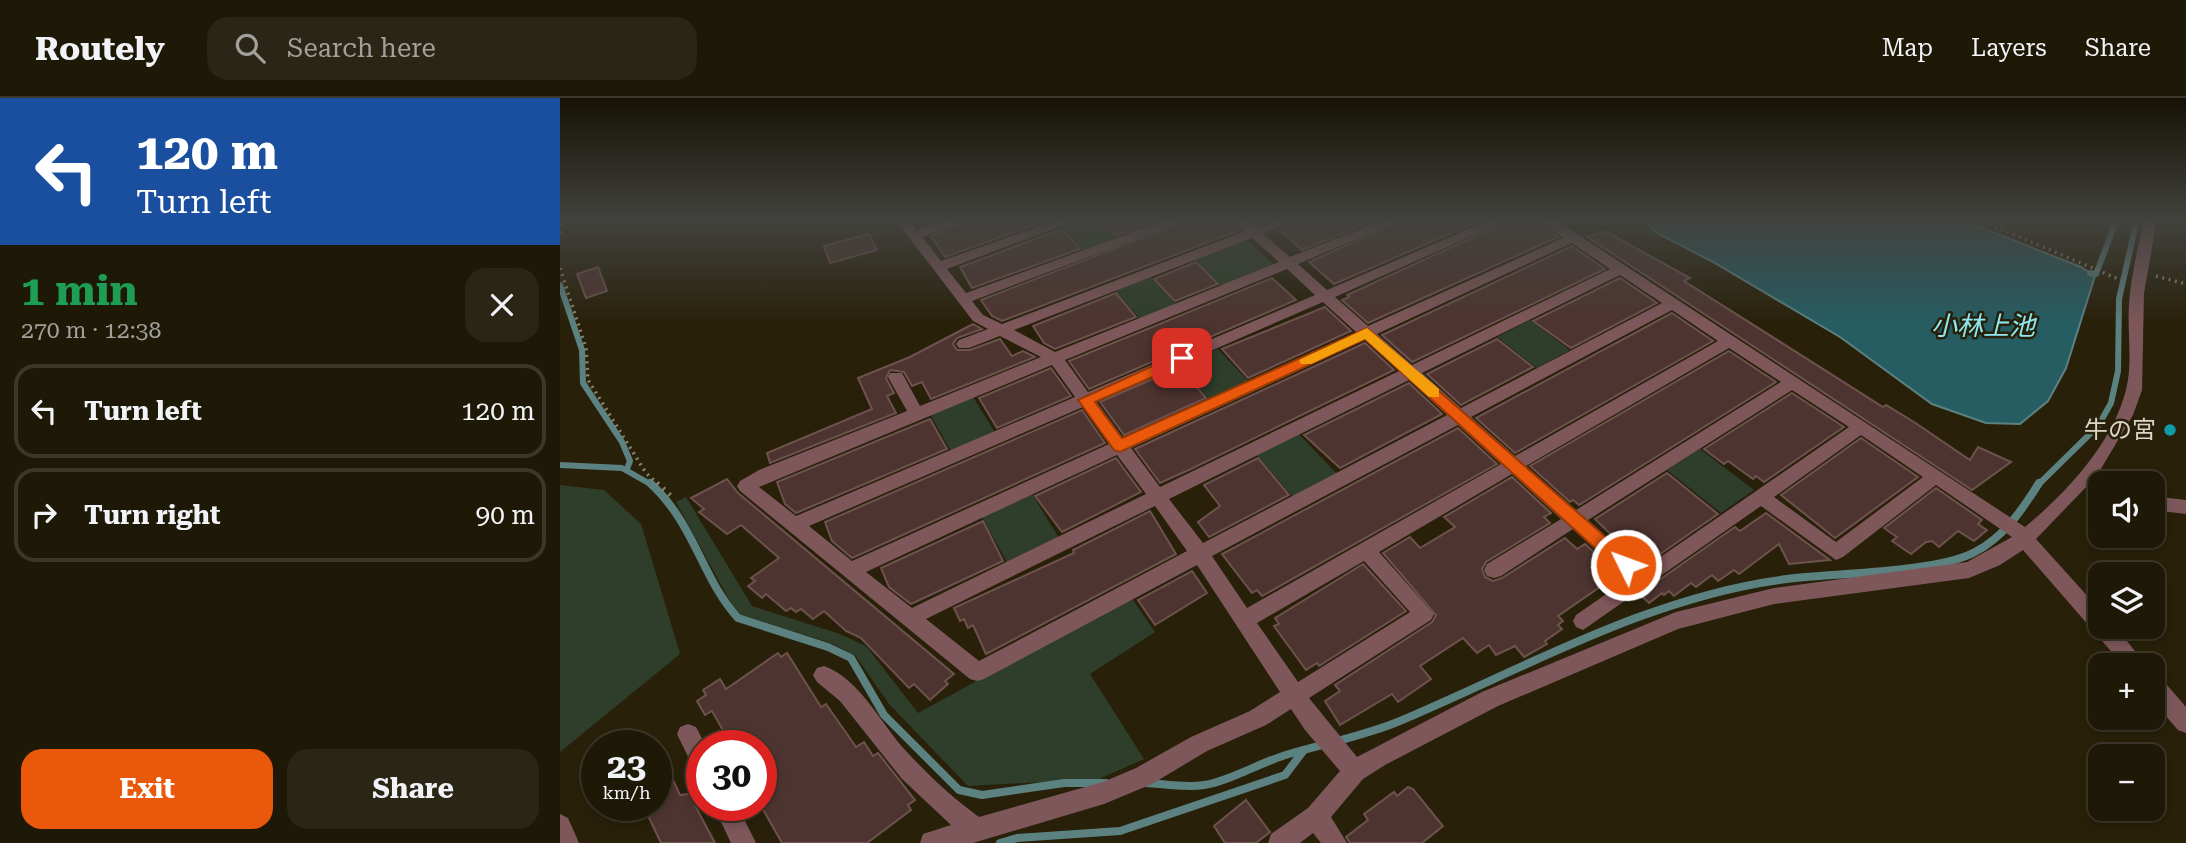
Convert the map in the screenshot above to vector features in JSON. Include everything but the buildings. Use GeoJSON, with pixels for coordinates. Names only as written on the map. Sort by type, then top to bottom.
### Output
{"type":"FeatureCollection","features":[{"type":"Feature","properties":{"kind":"street"},"geometry":{"type":"LineString","coordinates":[[928,254],[978,318],[1055,359],[1200,554],[1242,621],[1313,723],[1349,765]]}},
{"type":"Feature","properties":{"kind":"street"},"geometry":{"type":"LineString","coordinates":[[938,267],[975,254]]}},
{"type":"Feature","properties":{"kind":"street"},"geometry":{"type":"LineString","coordinates":[[964,299],[1088,254]]}},
{"type":"Feature","properties":{"kind":"street"},"geometry":{"type":"LineString","coordinates":[[964,344],[1200,254]]}},
{"type":"Feature","properties":{"kind":"street"},"geometry":{"type":"LineString","coordinates":[[1277,254],[1642,580]]}},
{"type":"Feature","properties":{"kind":"street"},"geometry":{"type":"LineString","coordinates":[[1314,254],[765,475],[746,486],[977,671],[1673,303]]}},
{"type":"Feature","properties":{"kind":"street"},"geometry":{"type":"LineString","coordinates":[[794,525],[1424,254]]}},
{"type":"Feature","properties":{"kind":"street"},"geometry":{"type":"LineString","coordinates":[[851,570],[1539,254]]}},
{"type":"Feature","properties":{"kind":"street"},"geometry":{"type":"LineString","coordinates":[[1597,254],[2016,529],[2088,610]]}},
{"type":"Feature","properties":{"kind":"street"},"geometry":{"type":"LineString","coordinates":[[1280,843],[1316,816],[1349,765],[1490,699],[1676,621],[1811,589],[1969,570],[1991,563],[2016,529],[2087,474],[2125,420],[2134,387],[2137,292],[2144,254]]}},
{"type":"Feature","properties":{"kind":"street"},"geometry":{"type":"LineString","coordinates":[[910,618],[1620,269]]}},
{"type":"Feature","properties":{"kind":"street"},"geometry":{"type":"LineString","coordinates":[[1242,621],[1729,341]]}},
{"type":"Feature","properties":{"kind":"street"},"geometry":{"type":"LineString","coordinates":[[896,377],[917,414]]}},
{"type":"Feature","properties":{"kind":"street"},"geometry":{"type":"LineString","coordinates":[[1494,570],[1793,382]]}},
{"type":"Feature","properties":{"kind":"street"},"geometry":{"type":"LineString","coordinates":[[1583,621],[1861,427]]}},
{"type":"Feature","properties":{"kind":"street"},"geometry":{"type":"LineString","coordinates":[[1761,497],[1836,552],[1936,476]]}},
{"type":"Feature","properties":{"kind":"street"},"geometry":{"type":"LineString","coordinates":[[2165,505],[2186,507]]}},
{"type":"Feature","properties":{"kind":"street"},"geometry":{"type":"LineString","coordinates":[[932,843],[1104,793],[1144,776],[1199,744],[1258,718],[1424,614],[1366,550]]}},
{"type":"Feature","properties":{"kind":"street"},"geometry":{"type":"LineString","coordinates":[[2113,639],[2126,653]]}},
{"type":"Feature","properties":{"kind":"street"},"geometry":{"type":"LineString","coordinates":[[824,675],[845,689],[874,730],[943,805],[976,830]]}},
{"type":"Feature","properties":{"kind":"street"},"geometry":{"type":"LineString","coordinates":[[2165,699],[2186,723]]}},
{"type":"Feature","properties":{"kind":"street"},"geometry":{"type":"LineString","coordinates":[[1316,816],[1335,843]]}},
{"type":"Feature","properties":{"kind":"street"},"geometry":{"type":"LineString","coordinates":[[732,821],[744,843]]}},
{"type":"Feature","properties":{"kind":"street"},"geometry":{"type":"LineString","coordinates":[[560,826],[567,843]]}},
{"type":"Feature","properties":{"kind":"path"},"geometry":{"type":"LineString","coordinates":[[2060,254],[2116,278]]}},
{"type":"Feature","properties":{"kind":"path"},"geometry":{"type":"LineString","coordinates":[[560,268],[586,348],[588,380],[646,473],[671,496]]}},
{"type":"Feature","properties":{"kind":"path"},"geometry":{"type":"LineString","coordinates":[[2140,271],[2186,284]]}},
{"type":"Feature","properties":{"kind":"green space"},"geometry":{"type":"Polygon","coordinates":[[[1208,254],[1262,254],[1275,265],[1222,287],[1194,259],[1208,254]]]}},
{"type":"Feature","properties":{"kind":"green space"},"geometry":{"type":"Polygon","coordinates":[[[1151,277],[1176,304],[1140,319],[1115,290],[1151,277]]]}},
{"type":"Feature","properties":{"kind":"green space"},"geometry":{"type":"Polygon","coordinates":[[[1530,320],[1570,350],[1537,368],[1497,337],[1530,320]]]}},
{"type":"Feature","properties":{"kind":"green space"},"geometry":{"type":"Polygon","coordinates":[[[1218,349],[1249,382],[1210,400],[1180,365],[1218,349]]]}},
{"type":"Feature","properties":{"kind":"green space"},"geometry":{"type":"Polygon","coordinates":[[[973,397],[996,434],[952,453],[930,414],[973,397]]]}},
{"type":"Feature","properties":{"kind":"green space"},"geometry":{"type":"Polygon","coordinates":[[[1298,433],[1337,474],[1293,497],[1256,454],[1298,433]]]}},
{"type":"Feature","properties":{"kind":"green space"},"geometry":{"type":"Polygon","coordinates":[[[1700,449],[1754,490],[1721,513],[1667,470],[1700,449]]]}},
{"type":"Feature","properties":{"kind":"green space"},"geometry":{"type":"Polygon","coordinates":[[[560,485],[604,490],[641,524],[680,654],[587,730],[581,730],[581,735],[560,752],[560,485]]]}},
{"type":"Feature","properties":{"kind":"green space"},"geometry":{"type":"Polygon","coordinates":[[[1032,494],[1059,538],[1008,564],[982,517],[1032,494]]]}},
{"type":"Feature","properties":{"kind":"green space"},"geometry":{"type":"Polygon","coordinates":[[[686,497],[752,606],[840,634],[866,646],[918,713],[1131,597],[1155,632],[1090,674],[1144,759],[1099,779],[968,786],[889,704],[855,655],[831,643],[741,615],[732,605],[676,502],[686,497]]]}},
{"type":"Feature","properties":{"kind":"water","name":"小林上池"},"geometry":{"type":"Polygon","coordinates":[[[1697,254],[2048,254],[2081,267],[2095,276],[2066,368],[2048,401],[2020,424],[1986,423],[1932,404],[1840,337],[1697,254]]]}},
{"type":"Feature","properties":{"kind":"waterway"},"geometry":{"type":"LineString","coordinates":[[2090,273],[2096,274],[2104,254]]}},
{"type":"Feature","properties":{"kind":"waterway"},"geometry":{"type":"LineString","coordinates":[[2038,485],[2098,426],[2111,403],[2118,371],[2119,299],[2129,254]]}},
{"type":"Feature","properties":{"kind":"waterway"},"geometry":{"type":"LineString","coordinates":[[560,285],[582,350],[583,383],[622,442],[630,461],[627,469]]}},
{"type":"Feature","properties":{"kind":"waterway"},"geometry":{"type":"LineString","coordinates":[[560,465],[622,468],[652,485]]}},
{"type":"Feature","properties":{"kind":"waterway"},"geometry":{"type":"LineString","coordinates":[[1304,750],[1395,723],[1587,637],[1685,601],[1787,579],[1911,568],[1958,559],[1985,546],[2004,531],[2039,483]]}},
{"type":"Feature","properties":{"kind":"waterway"},"geometry":{"type":"LineString","coordinates":[[652,485],[678,516],[715,586],[738,618],[828,647],[851,658],[884,715],[959,790],[982,795],[1064,783],[1106,783]]}},
{"type":"Feature","properties":{"kind":"waterway"},"geometry":{"type":"LineString","coordinates":[[1000,843],[1017,838],[1120,831],[1285,775],[1304,750]]}},
{"type":"Feature","properties":{"kind":"waterway"},"geometry":{"type":"LineString","coordinates":[[1146,783],[1204,785],[1304,750]]}},
{"type":"Feature","properties":{"kind":"slow traffic"},"geometry":{"type":"LineString","coordinates":[[1306,360],[1367,333],[1434,393]]}},
{"type":"Feature","properties":{"kind":"place","name":"牛の宮"},"geometry":{"type":"Point","coordinates":[2170,430]}},
{"type":"Feature","properties":{"kind":"route"},"geometry":{"type":"LineString","coordinates":[[1182,358],[1086,400],[1120,446],[1367,333],[1626,565]]}}]}
